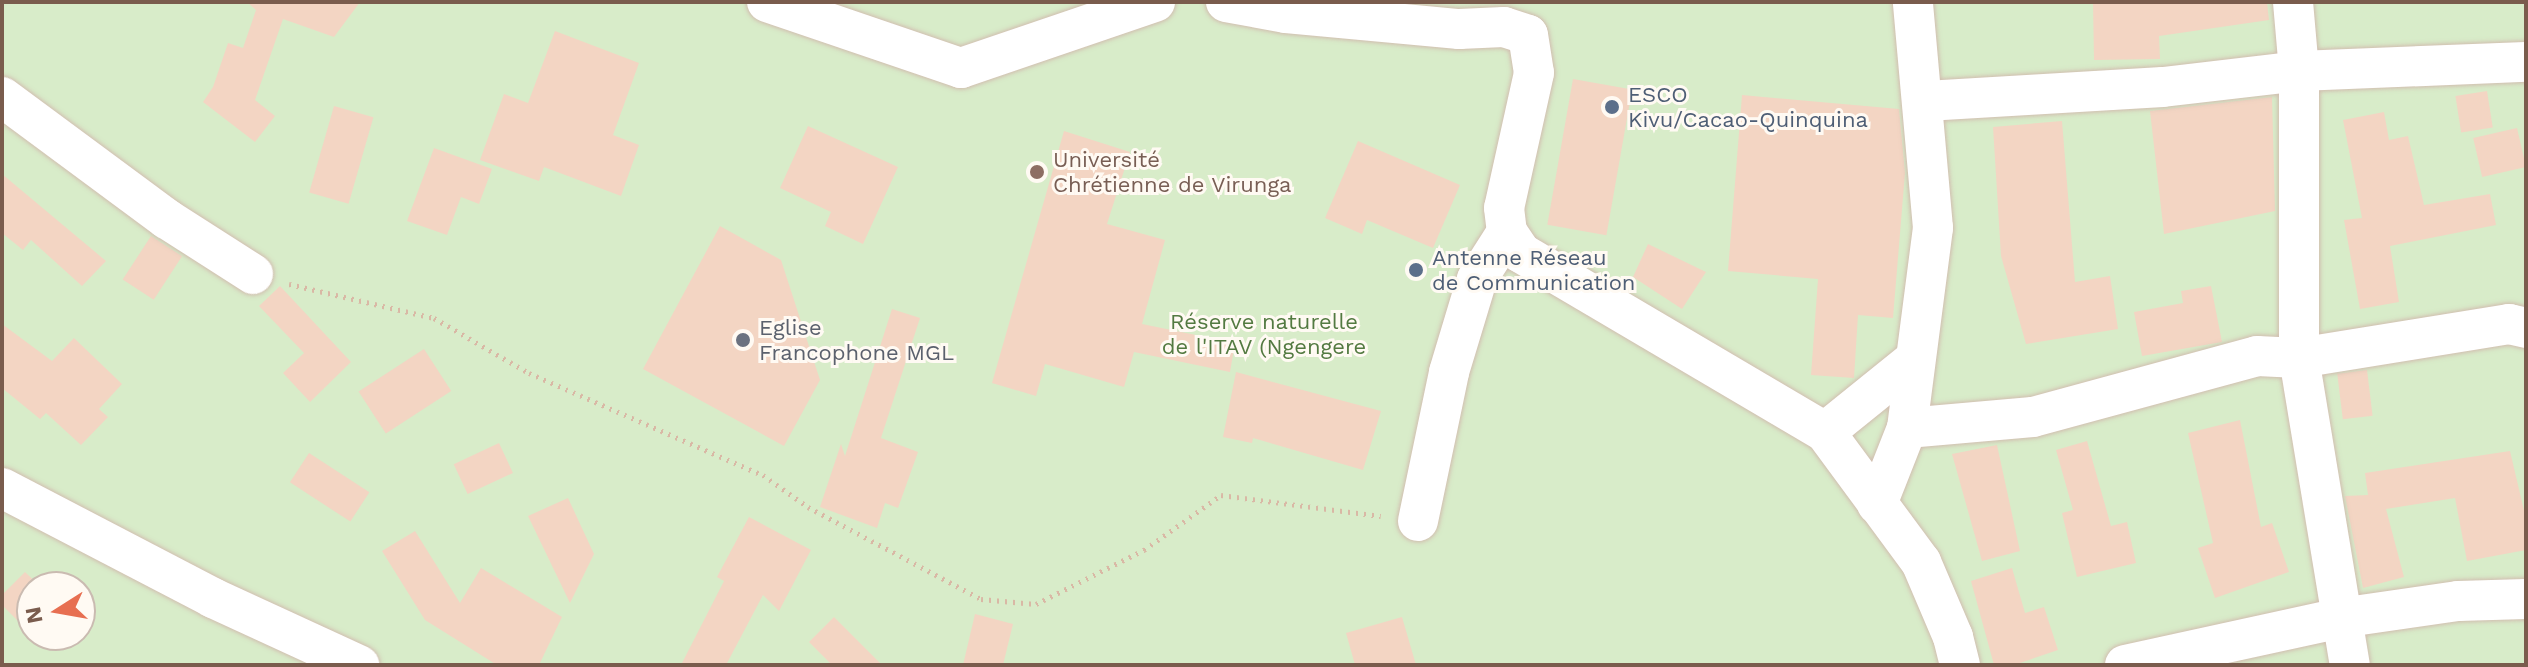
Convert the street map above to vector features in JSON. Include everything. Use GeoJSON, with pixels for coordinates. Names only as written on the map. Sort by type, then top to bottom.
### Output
{"type":"FeatureCollection","features":[{"type":"Feature","properties":{"kind":"street"},"geometry":{"type":"LineString","coordinates":[[767,2],[961,68],[1137,5]]}},
{"type":"Feature","properties":{"kind":"street"},"geometry":{"type":"LineString","coordinates":[[1227,2],[1286,13],[1444,28],[1504,27],[1528,35],[1534,73],[1507,178],[1507,232],[1477,279],[1449,372],[1418,521]]}},
{"type":"Feature","properties":{"kind":"street"},"geometry":{"type":"LineString","coordinates":[[1877,504],[1907,428],[1913,361],[1933,228],[1926,101],[1913,2]]}},
{"type":"Feature","properties":{"kind":"street"},"geometry":{"type":"LineString","coordinates":[[2293,2],[2299,71],[2299,358],[2350,665]]}},
{"type":"Feature","properties":{"kind":"street"},"geometry":{"type":"LineString","coordinates":[[1926,101],[2163,87],[2299,71],[2526,62]]}},
{"type":"Feature","properties":{"kind":"street"},"geometry":{"type":"LineString","coordinates":[[2,97],[167,219],[253,274]]}},
{"type":"Feature","properties":{"kind":"street"},"geometry":{"type":"LineString","coordinates":[[1507,232],[1521,253],[1825,432],[1921,562],[1953,637],[1960,665]]}},
{"type":"Feature","properties":{"kind":"street"},"geometry":{"type":"LineString","coordinates":[[1907,428],[2033,417],[2257,356],[2299,358],[2509,324],[2526,328]]}},
{"type":"Feature","properties":{"kind":"street"},"geometry":{"type":"LineString","coordinates":[[1825,432],[1913,361]]}},
{"type":"Feature","properties":{"kind":"street"},"geometry":{"type":"LineString","coordinates":[[2,488],[213,598],[359,665]]}},
{"type":"Feature","properties":{"kind":"street"},"geometry":{"type":"LineString","coordinates":[[2125,665],[2340,618],[2458,601],[2526,599]]}},
{"type":"Feature","properties":{"kind":"path"},"geometry":{"type":"LineString","coordinates":[[253,274],[434,318],[529,373],[763,475],[808,507],[981,599],[1036,604],[1144,550],[1221,495],[1418,521]]}},
{"type":"Feature","properties":{"kind":"green space","name":"Réserve naturelle de l'ITAV (Ngengere"},"geometry":{"type":"Polygon","coordinates":[[[2,2],[2526,2],[2526,665],[2,665],[2,2]]]}},
{"type":"Feature","properties":{"kind":"building"},"geometry":{"type":"Polygon","coordinates":[[[247,2],[360,2],[334,37],[283,19],[255,100],[275,116],[255,142],[203,102],[213,87],[228,43],[243,48],[256,10],[247,2]]]}},
{"type":"Feature","properties":{"kind":"building"},"geometry":{"type":"Polygon","coordinates":[[[2267,2],[2269,20],[2159,36],[2160,59],[2094,60],[2093,3],[2267,2]]]}},
{"type":"Feature","properties":{"kind":"building"},"geometry":{"type":"Polygon","coordinates":[[[555,31],[639,63],[613,135],[639,145],[621,196],[544,167],[539,181],[480,160],[504,94],[528,103],[555,31]]]}},
{"type":"Feature","properties":{"kind":"building"},"geometry":{"type":"Polygon","coordinates":[[[1573,79],[1632,89],[1606,235],[1547,225],[1573,79]]]}},
{"type":"Feature","properties":{"kind":"building"},"geometry":{"type":"Polygon","coordinates":[[[2487,91],[2493,128],[2461,133],[2455,96],[2487,91]]]}},
{"type":"Feature","properties":{"kind":"building"},"geometry":{"type":"Polygon","coordinates":[[[1742,95],[1899,109],[1905,173],[1893,318],[1858,315],[1854,378],[1811,375],[1818,279],[1728,271],[1742,95]]]}},
{"type":"Feature","properties":{"kind":"building"},"geometry":{"type":"Polygon","coordinates":[[[2272,97],[2275,211],[2164,234],[2150,111],[2272,97]]]}},
{"type":"Feature","properties":{"kind":"building"},"geometry":{"type":"Polygon","coordinates":[[[334,106],[373,117],[349,204],[309,193],[334,106]]]}},
{"type":"Feature","properties":{"kind":"building"},"geometry":{"type":"Polygon","coordinates":[[[2384,112],[2389,140],[2408,136],[2424,205],[2490,194],[2496,225],[2390,246],[2399,302],[2360,309],[2344,220],[2362,218],[2343,120],[2384,112]]]}},
{"type":"Feature","properties":{"kind":"building"},"geometry":{"type":"Polygon","coordinates":[[[2062,121],[2075,282],[2110,276],[2118,329],[2026,344],[2001,256],[1993,127],[2062,121]]]}},
{"type":"Feature","properties":{"kind":"building"},"geometry":{"type":"Polygon","coordinates":[[[808,126],[898,167],[863,244],[825,226],[831,212],[780,188],[808,126]]]}},
{"type":"Feature","properties":{"kind":"building"},"geometry":{"type":"Polygon","coordinates":[[[2517,128],[2526,167],[2482,177],[2473,138],[2517,128]]]}},
{"type":"Feature","properties":{"kind":"building"},"geometry":{"type":"Polygon","coordinates":[[[1064,131],[1130,152],[1107,224],[1165,240],[1142,324],[1235,343],[1230,372],[1134,352],[1124,387],[1045,364],[1036,396],[992,383],[1064,131]]]}},
{"type":"Feature","properties":{"kind":"building"},"geometry":{"type":"Polygon","coordinates":[[[1358,141],[1460,185],[1433,248],[1367,220],[1362,234],[1325,218],[1358,141]]]}},
{"type":"Feature","properties":{"kind":"building"},"geometry":{"type":"Polygon","coordinates":[[[434,148],[492,169],[479,204],[461,197],[447,235],[407,221],[434,148]]]}},
{"type":"Feature","properties":{"kind":"building"},"geometry":{"type":"Polygon","coordinates":[[[2,174],[106,261],[82,286],[31,240],[23,250],[2,233],[2,174]]]}},
{"type":"Feature","properties":{"kind":"building"},"geometry":{"type":"Polygon","coordinates":[[[720,226],[781,260],[820,380],[784,446],[643,369],[720,226]]]}},
{"type":"Feature","properties":{"kind":"building"},"geometry":{"type":"Polygon","coordinates":[[[151,236],[182,256],[154,300],[123,280],[151,236]]]}},
{"type":"Feature","properties":{"kind":"building"},"geometry":{"type":"Polygon","coordinates":[[[1648,244],[1706,272],[1682,309],[1633,277],[1648,244]]]}},
{"type":"Feature","properties":{"kind":"building"},"geometry":{"type":"Polygon","coordinates":[[[280,286],[351,362],[310,402],[283,373],[304,353],[259,306],[280,286]]]}},
{"type":"Feature","properties":{"kind":"building"},"geometry":{"type":"Polygon","coordinates":[[[2211,286],[2222,342],[2142,356],[2134,312],[2183,303],[2181,291],[2211,286]]]}},
{"type":"Feature","properties":{"kind":"building"},"geometry":{"type":"Polygon","coordinates":[[[892,309],[920,318],[881,438],[918,452],[898,508],[885,503],[877,528],[820,507],[841,444],[845,456],[892,309]]]}},
{"type":"Feature","properties":{"kind":"building"},"geometry":{"type":"Polygon","coordinates":[[[2,324],[52,361],[74,338],[122,384],[99,409],[108,417],[81,445],[46,413],[40,419],[2,388],[2,324]]]}},
{"type":"Feature","properties":{"kind":"building"},"geometry":{"type":"Polygon","coordinates":[[[424,349],[451,391],[386,433],[359,391],[424,349]]]}},
{"type":"Feature","properties":{"kind":"building"},"geometry":{"type":"Polygon","coordinates":[[[2367,370],[2373,416],[2343,419],[2337,374],[2367,370]]]}},
{"type":"Feature","properties":{"kind":"building"},"geometry":{"type":"Polygon","coordinates":[[[1236,372],[1381,411],[1363,470],[1253,438],[1252,443],[1223,437],[1236,372]]]}},
{"type":"Feature","properties":{"kind":"building"},"geometry":{"type":"Polygon","coordinates":[[[2240,420],[2261,527],[2272,523],[2289,572],[2215,598],[2198,548],[2213,543],[2188,433],[2240,420]]]}},
{"type":"Feature","properties":{"kind":"building"},"geometry":{"type":"Polygon","coordinates":[[[2087,441],[2111,526],[2127,522],[2136,563],[2077,577],[2062,513],[2073,510],[2056,450],[2087,441]]]}},
{"type":"Feature","properties":{"kind":"building"},"geometry":{"type":"Polygon","coordinates":[[[499,443],[513,473],[468,494],[454,464],[499,443]]]}},
{"type":"Feature","properties":{"kind":"building"},"geometry":{"type":"Polygon","coordinates":[[[1997,445],[2020,551],[1982,561],[1952,454],[1997,445]]]}},
{"type":"Feature","properties":{"kind":"building"},"geometry":{"type":"Polygon","coordinates":[[[2510,451],[2526,519],[2526,550],[2467,561],[2455,498],[2386,509],[2404,577],[2363,588],[2345,496],[2368,495],[2365,473],[2510,451]]]}},
{"type":"Feature","properties":{"kind":"building"},"geometry":{"type":"Polygon","coordinates":[[[309,453],[369,492],[350,522],[290,482],[309,453]]]}},
{"type":"Feature","properties":{"kind":"building"},"geometry":{"type":"Polygon","coordinates":[[[568,498],[594,554],[570,603],[528,516],[568,498]]]}},
{"type":"Feature","properties":{"kind":"building"},"geometry":{"type":"Polygon","coordinates":[[[749,517],[811,550],[779,611],[763,595],[726,665],[681,665],[724,581],[717,577],[749,517]]]}},
{"type":"Feature","properties":{"kind":"building"},"geometry":{"type":"Polygon","coordinates":[[[415,531],[460,603],[481,568],[562,617],[539,665],[497,665],[425,620],[382,551],[415,531]]]}},
{"type":"Feature","properties":{"kind":"building"},"geometry":{"type":"Polygon","coordinates":[[[2012,568],[2025,613],[2044,607],[2058,650],[2014,665],[1994,665],[1971,581],[2012,568]]]}},
{"type":"Feature","properties":{"kind":"building"},"geometry":{"type":"Polygon","coordinates":[[[16,581],[16,619],[2,605],[2,595],[16,581]]]}},
{"type":"Feature","properties":{"kind":"building"},"geometry":{"type":"Polygon","coordinates":[[[975,614],[1013,624],[1003,665],[963,665],[975,614]]]}},
{"type":"Feature","properties":{"kind":"building"},"geometry":{"type":"Polygon","coordinates":[[[834,617],[882,665],[832,665],[809,642],[834,617]]]}},
{"type":"Feature","properties":{"kind":"building"},"geometry":{"type":"Polygon","coordinates":[[[1402,617],[1416,665],[1355,665],[1346,633],[1402,617]]]}},
{"type":"Feature","properties":{"kind":"place","name":"ESCO Kivu/Cacao-Quinquina"},"geometry":{"type":"Point","coordinates":[1612,107]}},
{"type":"Feature","properties":{"kind":"place","name":"Université Chrétienne de Virunga"},"geometry":{"type":"Point","coordinates":[1037,172]}},
{"type":"Feature","properties":{"kind":"place","name":"Antenne Réseau de Communication"},"geometry":{"type":"Point","coordinates":[1416,270]}},
{"type":"Feature","properties":{"kind":"place","name":"Eglise Francophone MGL"},"geometry":{"type":"Point","coordinates":[743,340]}}]}
